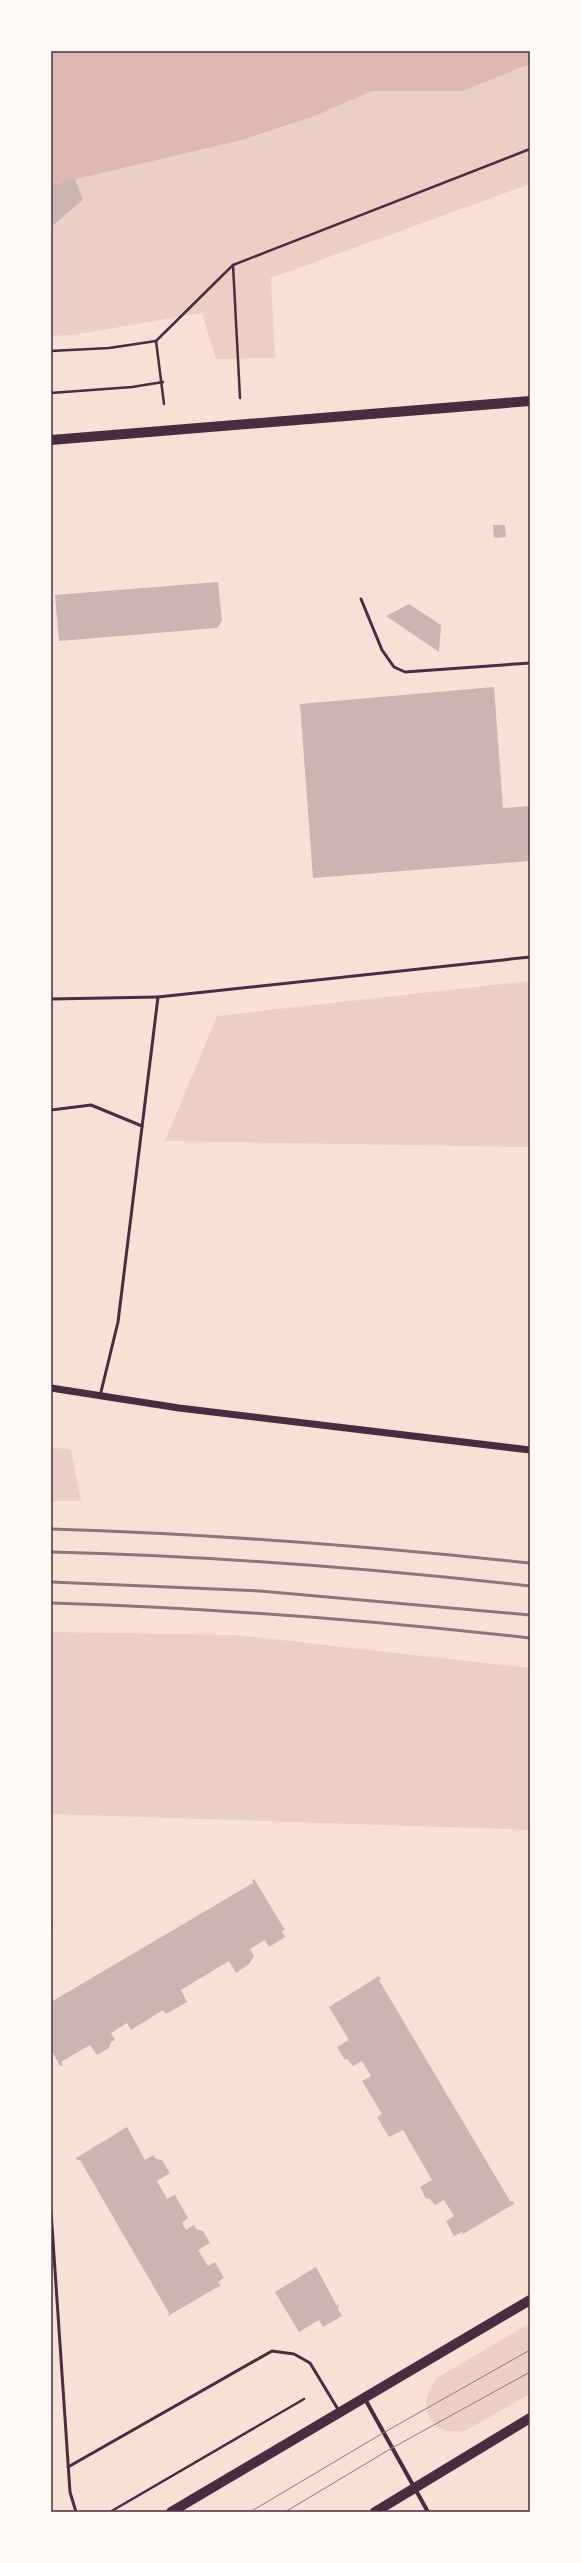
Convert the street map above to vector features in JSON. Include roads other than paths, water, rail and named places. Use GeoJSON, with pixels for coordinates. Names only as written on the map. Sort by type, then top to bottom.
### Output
{"type":"FeatureCollection","features":[{"type":"Feature","properties":{"kind":"main road"},"geometry":{"type":"LineString","coordinates":[[51,440],[530,401]]}},
{"type":"Feature","properties":{"kind":"main road"},"geometry":{"type":"LineString","coordinates":[[171,2512],[530,2300]]}},
{"type":"Feature","properties":{"kind":"main road"},"geometry":{"type":"LineString","coordinates":[[375,2512],[530,2418]]}},
{"type":"Feature","properties":{"kind":"street"},"geometry":{"type":"LineString","coordinates":[[51,1388],[187,1409],[530,1450]]}},
{"type":"Feature","properties":{"kind":"street"},"geometry":{"type":"LineString","coordinates":[[364,2398],[428,2512]]}},
{"type":"Feature","properties":{"kind":"lane"},"geometry":{"type":"LineString","coordinates":[[361,599],[382,650],[394,667],[405,672],[530,663]]}},
{"type":"Feature","properties":{"kind":"lane"},"geometry":{"type":"LineString","coordinates":[[51,999],[158,997],[530,957]]}},
{"type":"Feature","properties":{"kind":"lane"},"geometry":{"type":"LineString","coordinates":[[100,1396],[118,1322],[158,997]]}},
{"type":"Feature","properties":{"kind":"lane"},"geometry":{"type":"LineString","coordinates":[[51,1110],[91,1105],[142,1126]]}},
{"type":"Feature","properties":{"kind":"lane"},"geometry":{"type":"LineString","coordinates":[[51,2211],[70,2492],[76,2512]]}},
{"type":"Feature","properties":{"kind":"lane"},"geometry":{"type":"LineString","coordinates":[[68,2467],[272,2351],[294,2354],[310,2363],[340,2412]]}},
{"type":"Feature","properties":{"kind":"tram line"},"geometry":{"type":"LineString","coordinates":[[250,2512],[383,2433],[530,2350]]}},
{"type":"Feature","properties":{"kind":"tram line"},"geometry":{"type":"LineString","coordinates":[[285,2512],[392,2448],[530,2372]]}},
{"type":"Feature","properties":{"kind":"railway"},"geometry":{"type":"LineString","coordinates":[[51,1529],[171,1534],[291,1542],[410,1551],[530,1563]]}},
{"type":"Feature","properties":{"kind":"railway"},"geometry":{"type":"LineString","coordinates":[[51,1552],[171,1556],[351,1568],[530,1586]]}},
{"type":"Feature","properties":{"kind":"railway"},"geometry":{"type":"LineString","coordinates":[[51,1582],[260,1591],[530,1615]]}},
{"type":"Feature","properties":{"kind":"railway"},"geometry":{"type":"LineString","coordinates":[[51,1603],[171,1608],[291,1616],[530,1638]]}}]}
